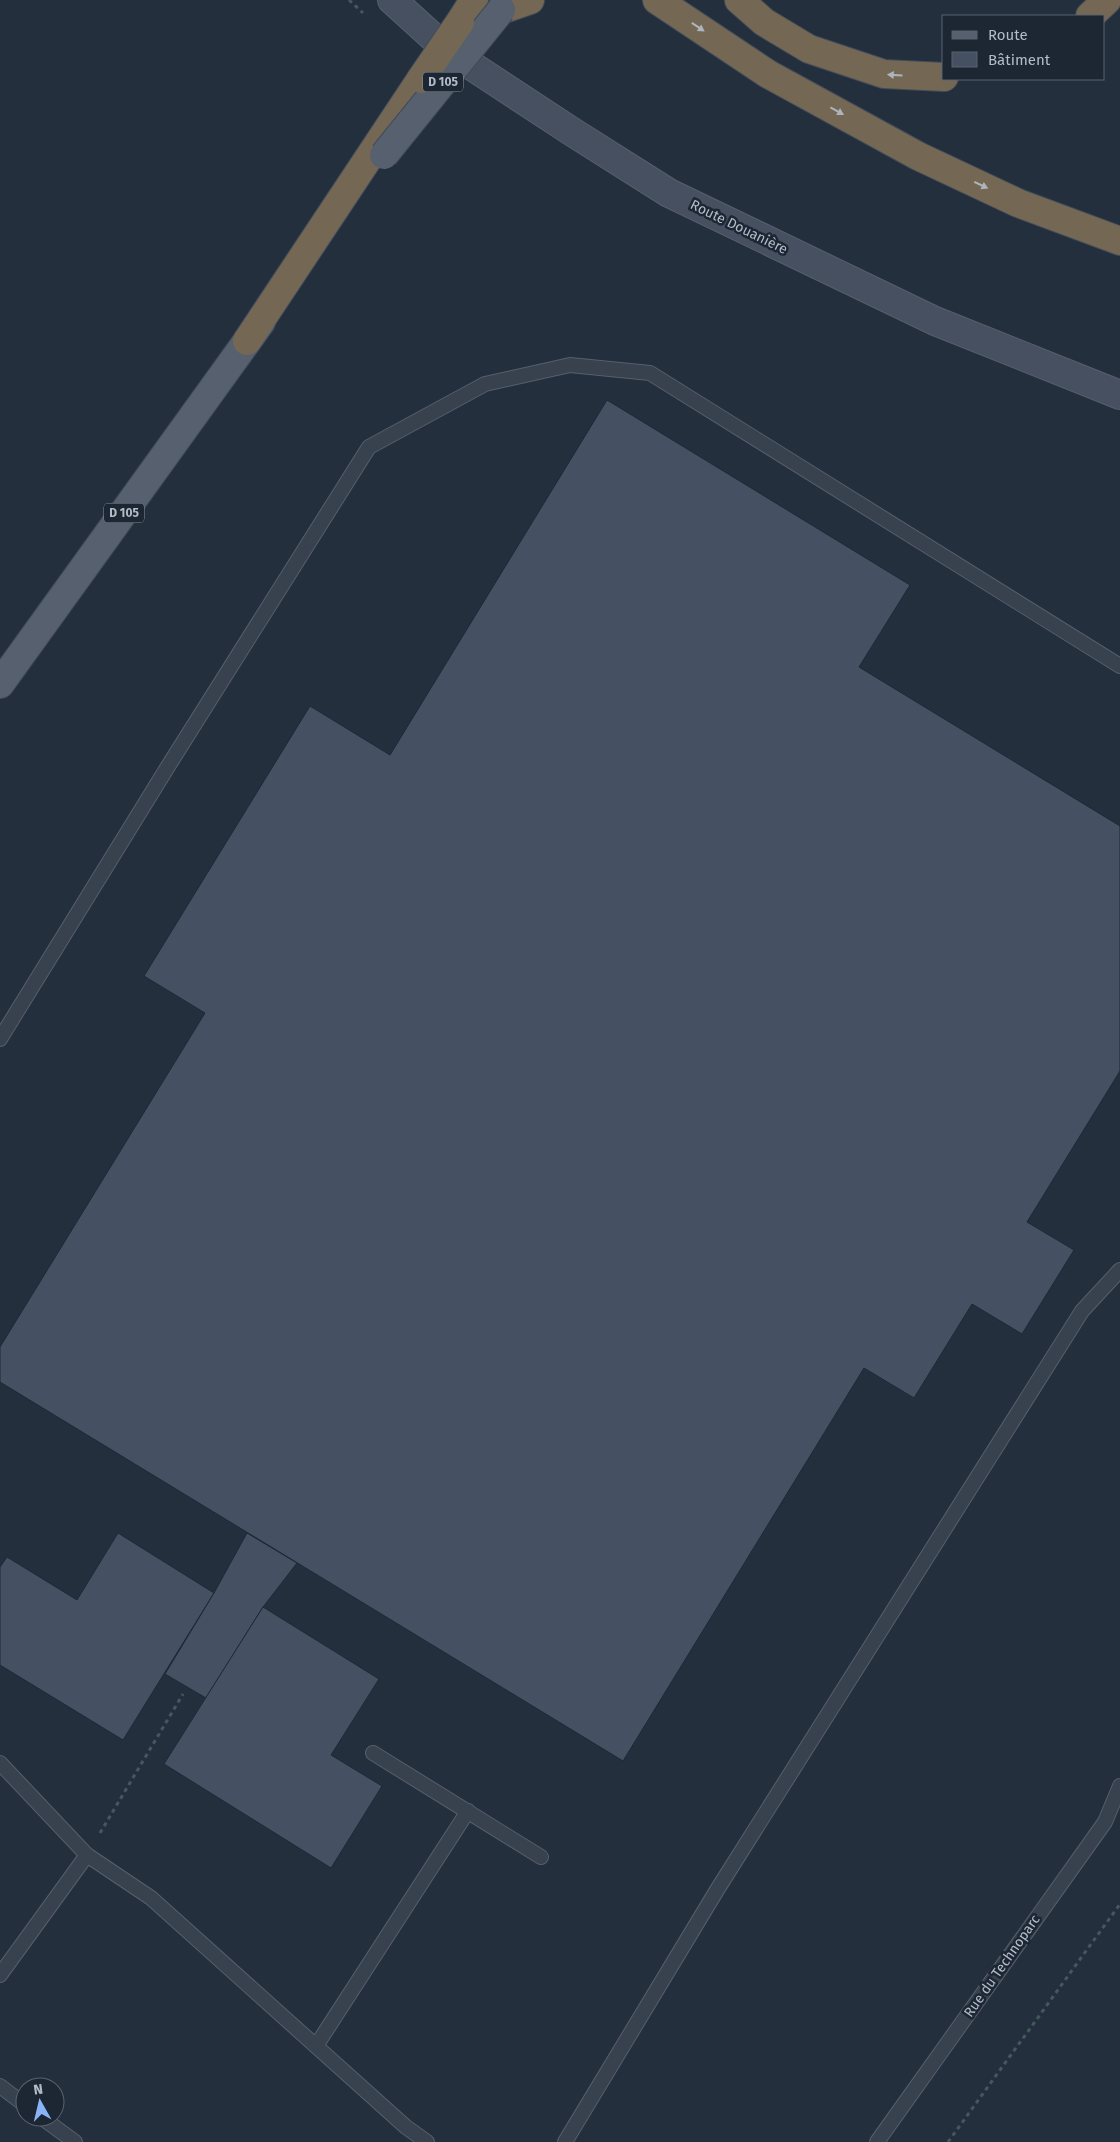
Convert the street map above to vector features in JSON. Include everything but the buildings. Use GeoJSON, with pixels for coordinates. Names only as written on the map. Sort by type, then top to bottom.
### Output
{"type":"FeatureCollection","features":[{"type":"Feature","properties":{"kind":"highway"},"geometry":{"type":"LineString","coordinates":[[505,5],[530,0]]}},
{"type":"Feature","properties":{"kind":"highway"},"geometry":{"type":"LineString","coordinates":[[657,0],[768,74],[918,156],[1018,203],[1120,241]]}},
{"type":"Feature","properties":{"kind":"highway"},"geometry":{"type":"LineString","coordinates":[[739,0],[764,22],[809,49],[884,74],[942,77]]}},
{"type":"Feature","properties":{"kind":"highway"},"geometry":{"type":"LineString","coordinates":[[1091,15],[1107,0]]}},
{"type":"Feature","properties":{"kind":"highway"},"geometry":{"type":"LineString","coordinates":[[248,341],[467,11]]}},
{"type":"Feature","properties":{"kind":"main road","name":"Route Douanière"},"geometry":{"type":"LineString","coordinates":[[392,0],[446,49],[574,134],[669,193],[935,321],[1120,395]]}},
{"type":"Feature","properties":{"kind":"main road","name":"D 105"},"geometry":{"type":"LineString","coordinates":[[0,684],[384,155],[505,5]]}},
{"type":"Feature","properties":{"kind":"lane"},"geometry":{"type":"LineString","coordinates":[[0,1039],[167,768],[369,448],[485,384],[570,365],[650,373],[1120,666]]}},
{"type":"Feature","properties":{"kind":"lane"},"geometry":{"type":"LineString","coordinates":[[565,2142],[717,1890],[1082,1311],[1120,1270]]}},
{"type":"Feature","properties":{"kind":"lane"},"geometry":{"type":"LineString","coordinates":[[373,1754],[542,1857]]}},
{"type":"Feature","properties":{"kind":"lane"},"geometry":{"type":"LineString","coordinates":[[0,1763],[87,1855],[151,1898],[406,2126],[427,2142]]}},
{"type":"Feature","properties":{"kind":"lane","name":"Rue du Technoparc"},"geometry":{"type":"LineString","coordinates":[[877,2142],[1105,1822],[1120,1786]]}},
{"type":"Feature","properties":{"kind":"lane"},"geometry":{"type":"LineString","coordinates":[[316,2046],[468,1811]]}},
{"type":"Feature","properties":{"kind":"lane"},"geometry":{"type":"LineString","coordinates":[[0,1975],[87,1855]]}},
{"type":"Feature","properties":{"kind":"lane"},"geometry":{"type":"LineString","coordinates":[[0,2086],[15,2097]]}},
{"type":"Feature","properties":{"kind":"lane"},"geometry":{"type":"LineString","coordinates":[[55,2127],[75,2142]]}},
{"type":"Feature","properties":{"kind":"path"},"geometry":{"type":"LineString","coordinates":[[87,1855],[183,1694]]}},
{"type":"Feature","properties":{"kind":"path"},"geometry":{"type":"LineString","coordinates":[[948,2142],[1120,1904]]}}]}
